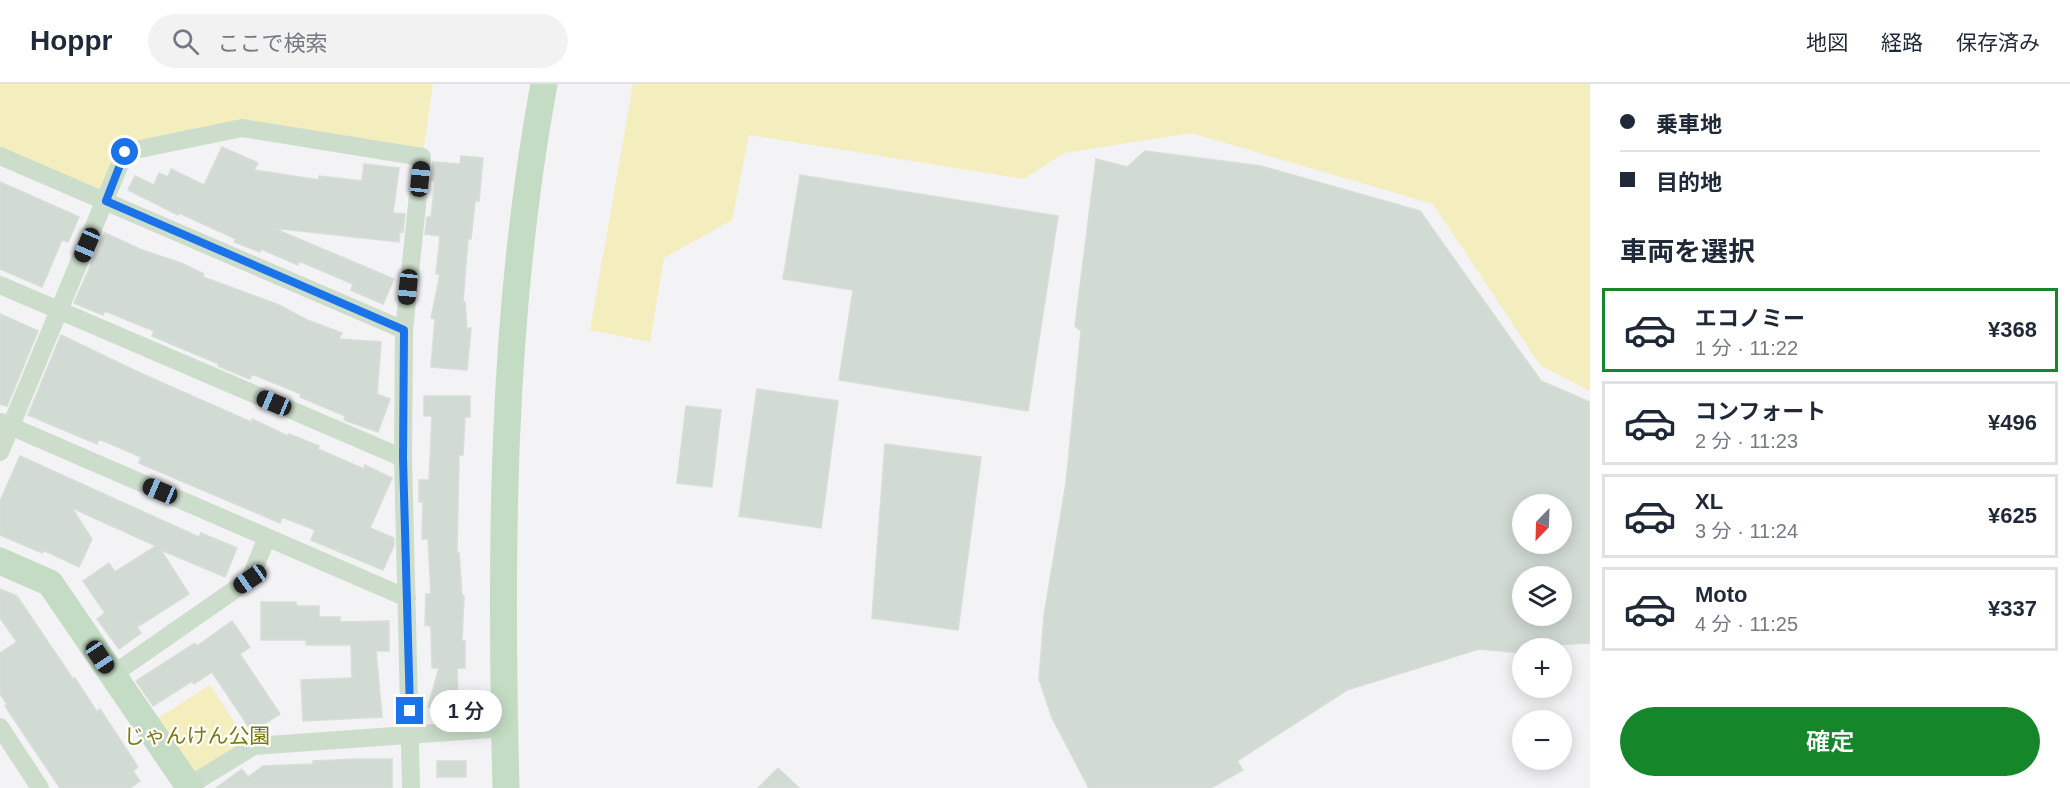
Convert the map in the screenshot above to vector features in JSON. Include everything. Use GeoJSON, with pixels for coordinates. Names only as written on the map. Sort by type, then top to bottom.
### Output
{"type":"FeatureCollection","features":[{"type":"Feature","properties":{"kind":"street"},"geometry":{"type":"LineString","coordinates":[[506,788],[504,728],[505,447],[516,284],[536,126],[544,84]]}},
{"type":"Feature","properties":{"kind":"street"},"geometry":{"type":"LineString","coordinates":[[0,452],[5,424],[60,311],[125,152],[243,128],[422,157],[404,330],[403,458],[411,788]]}},
{"type":"Feature","properties":{"kind":"street"},"geometry":{"type":"LineString","coordinates":[[0,156],[404,330]]}},
{"type":"Feature","properties":{"kind":"street"},"geometry":{"type":"LineString","coordinates":[[0,285],[403,458]]}},
{"type":"Feature","properties":{"kind":"street"},"geometry":{"type":"LineString","coordinates":[[5,424],[407,598]]}},
{"type":"Feature","properties":{"kind":"street"},"geometry":{"type":"LineString","coordinates":[[112,675],[250,579],[267,537]]}},
{"type":"Feature","properties":{"kind":"street"},"geometry":{"type":"LineString","coordinates":[[0,561],[50,584],[188,787],[254,746],[504,728]]}},
{"type":"Feature","properties":{"kind":"street"},"geometry":{"type":"LineString","coordinates":[[0,727],[40,788]]}},
{"type":"Feature","properties":{"kind":"green space"},"geometry":{"type":"Polygon","coordinates":[[[0,84],[433,84],[423,153],[242,122],[124,149],[104,198],[0,153],[0,84]]]}},
{"type":"Feature","properties":{"kind":"green space"},"geometry":{"type":"Polygon","coordinates":[[[633,84],[1590,84],[1590,391],[1540,365],[1433,204],[1191,133],[1064,153],[1024,179],[749,135],[732,220],[664,258],[650,342],[590,330],[633,84]]]}},
{"type":"Feature","properties":{"kind":"green space","name":"じゃんけん公園"},"geometry":{"type":"Polygon","coordinates":[[[210,685],[247,741],[188,786],[147,725],[210,685]]]}},
{"type":"Feature","properties":{"kind":"building"},"geometry":{"type":"Polygon","coordinates":[[[222,147],[258,163],[254,170],[319,180],[319,176],[362,181],[364,164],[399,168],[393,213],[405,214],[403,232],[400,231],[399,242],[273,228],[394,279],[383,304],[351,290],[353,284],[299,261],[298,265],[261,249],[260,252],[234,242],[236,239],[179,213],[178,215],[128,190],[135,176],[154,185],[159,173],[168,177],[171,169],[204,185],[222,147]]]}},
{"type":"Feature","properties":{"kind":"building"},"geometry":{"type":"Polygon","coordinates":[[[1145,151],[1261,166],[1420,211],[1541,381],[1590,402],[1590,643],[1572,644],[1572,638],[1512,638],[1512,652],[1479,649],[1347,690],[1237,761],[1243,770],[1211,788],[1089,788],[1052,718],[1039,679],[1044,616],[1066,483],[1081,331],[1075,326],[1096,159],[1127,167],[1145,151]]]}},
{"type":"Feature","properties":{"kind":"building"},"geometry":{"type":"Polygon","coordinates":[[[461,156],[483,158],[479,201],[475,201],[471,239],[468,239],[463,302],[465,302],[467,329],[471,328],[467,370],[431,367],[435,319],[431,318],[440,274],[436,274],[440,236],[425,234],[427,217],[431,217],[435,181],[431,181],[433,162],[460,164],[461,156]]]}},
{"type":"Feature","properties":{"kind":"building"},"geometry":{"type":"Polygon","coordinates":[[[800,175],[1058,216],[1028,411],[839,380],[853,290],[783,279],[800,175]]]}},
{"type":"Feature","properties":{"kind":"building"},"geometry":{"type":"Polygon","coordinates":[[[0,182],[79,217],[68,242],[62,240],[42,287],[0,269],[0,182]]]}},
{"type":"Feature","properties":{"kind":"building"},"geometry":{"type":"Polygon","coordinates":[[[105,233],[142,250],[181,263],[204,274],[203,277],[279,305],[307,320],[342,333],[339,339],[381,342],[377,394],[390,399],[378,432],[344,420],[345,416],[300,397],[301,394],[252,374],[250,379],[218,366],[219,364],[152,336],[154,331],[105,311],[103,315],[74,303],[105,233]]]}},
{"type":"Feature","properties":{"kind":"building"},"geometry":{"type":"Polygon","coordinates":[[[0,314],[38,331],[7,406],[0,404],[0,314]]]}},
{"type":"Feature","properties":{"kind":"building"},"geometry":{"type":"Polygon","coordinates":[[[61,335],[251,422],[252,419],[288,436],[289,434],[319,446],[318,449],[364,469],[365,465],[392,478],[370,528],[394,538],[394,545],[383,570],[311,540],[315,530],[282,517],[280,523],[139,463],[141,457],[99,439],[97,444],[28,415],[61,335]]]}},
{"type":"Feature","properties":{"kind":"building"},"geometry":{"type":"Polygon","coordinates":[[[757,389],[838,401],[821,528],[739,516],[757,389]]]}},
{"type":"Feature","properties":{"kind":"building"},"geometry":{"type":"Polygon","coordinates":[[[424,396],[470,396],[470,417],[465,417],[463,455],[459,455],[457,553],[459,553],[462,596],[464,596],[462,641],[465,641],[465,668],[457,668],[458,706],[428,707],[439,668],[432,668],[431,626],[425,625],[426,594],[431,594],[428,539],[422,539],[423,502],[419,502],[419,480],[429,480],[432,416],[424,416],[424,396]]]}},
{"type":"Feature","properties":{"kind":"building"},"geometry":{"type":"Polygon","coordinates":[[[686,406],[721,410],[712,487],[677,483],[686,406]]]}},
{"type":"Feature","properties":{"kind":"building"},"geometry":{"type":"Polygon","coordinates":[[[885,444],[981,457],[958,630],[872,618],[885,444]]]}},
{"type":"Feature","properties":{"kind":"building"},"geometry":{"type":"Polygon","coordinates":[[[20,456],[199,537],[201,533],[237,548],[225,577],[161,550],[189,594],[137,627],[141,633],[119,649],[97,619],[105,613],[83,581],[109,563],[115,572],[156,546],[72,508],[92,539],[79,567],[43,550],[42,553],[0,535],[0,501],[20,456]]]}},
{"type":"Feature","properties":{"kind":"building"},"geometry":{"type":"Polygon","coordinates":[[[0,589],[17,596],[97,712],[100,709],[138,767],[133,771],[140,781],[130,788],[60,788],[5,706],[7,704],[0,694],[0,653],[17,642],[0,618],[0,589]]]}},
{"type":"Feature","properties":{"kind":"building"},"geometry":{"type":"Polygon","coordinates":[[[261,602],[296,602],[296,606],[319,606],[319,617],[340,617],[340,622],[389,621],[389,651],[376,651],[382,717],[303,721],[301,680],[352,678],[351,645],[306,645],[306,640],[261,640],[261,602]]]}},
{"type":"Feature","properties":{"kind":"building"},"geometry":{"type":"Polygon","coordinates":[[[232,621],[250,647],[240,654],[280,714],[252,732],[212,672],[194,684],[192,681],[153,706],[136,681],[195,643],[197,646],[232,621]]]}},
{"type":"Feature","properties":{"kind":"building"},"geometry":{"type":"Polygon","coordinates":[[[392,759],[392,788],[216,788],[242,769],[248,777],[263,766],[392,759]]]}},
{"type":"Feature","properties":{"kind":"building"},"geometry":{"type":"Polygon","coordinates":[[[437,761],[466,761],[466,777],[437,777],[437,761]]]}},
{"type":"Feature","properties":{"kind":"building"},"geometry":{"type":"Polygon","coordinates":[[[778,768],[799,788],[758,788],[778,768]]]}},
{"type":"Feature","properties":{"kind":"route"},"geometry":{"type":"LineString","coordinates":[[125,152],[106,201],[404,330],[403,458],[410,711]]}}]}
